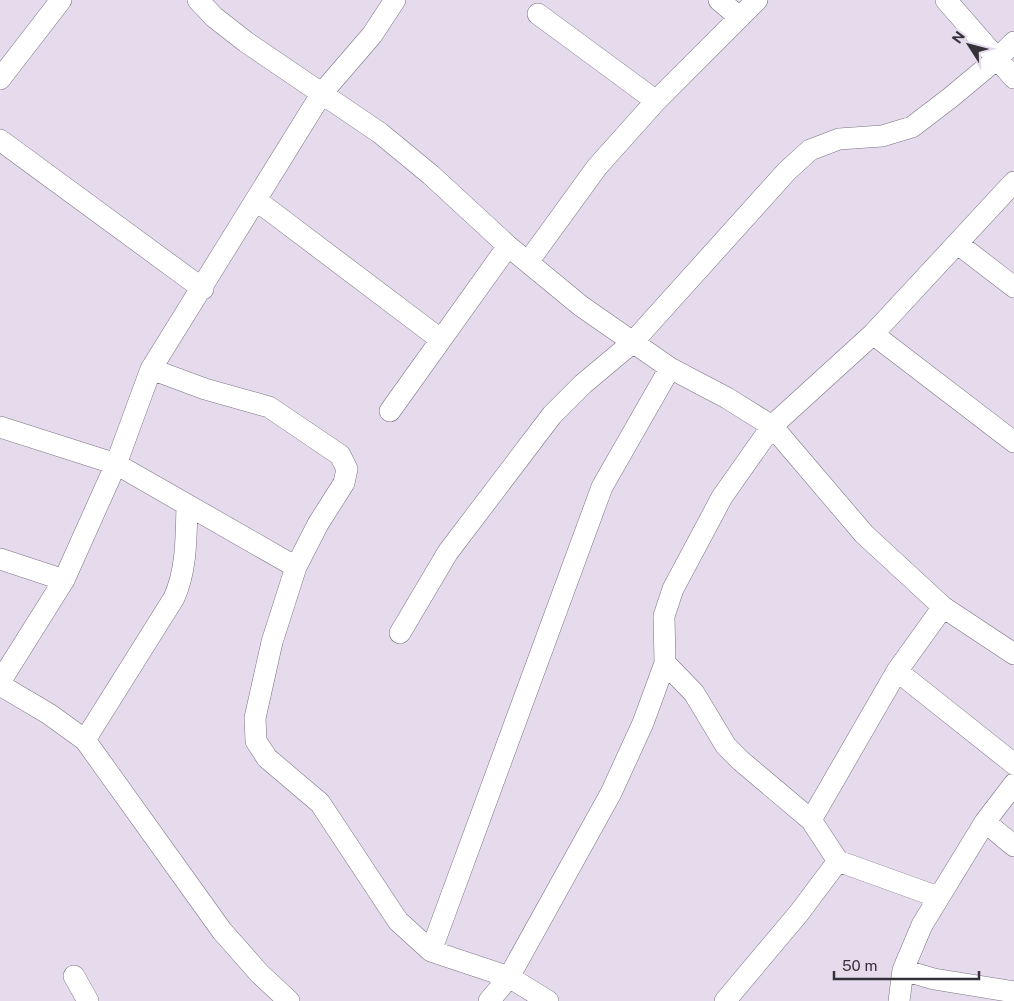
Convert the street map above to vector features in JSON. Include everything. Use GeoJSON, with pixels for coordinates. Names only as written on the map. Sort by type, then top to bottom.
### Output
{"type":"FeatureCollection","features":[{"type":"Feature","properties":{"kind":"street"},"geometry":{"type":"LineString","coordinates":[[0,79],[61,0]]}},
{"type":"Feature","properties":{"kind":"street"},"geometry":{"type":"LineString","coordinates":[[198,0],[214,17],[246,42],[380,133],[431,175],[508,246],[581,306],[670,368],[726,398],[772,426],[864,534],[943,607],[1014,654]]}},
{"type":"Feature","properties":{"kind":"street"},"geometry":{"type":"LineString","coordinates":[[288,1001],[260,974],[222,931],[85,740],[49,714],[0,683],[64,580],[116,464],[152,369],[322,93],[372,35],[395,0]]}},
{"type":"Feature","properties":{"kind":"street"},"geometry":{"type":"LineString","coordinates":[[719,0],[739,17]]}},
{"type":"Feature","properties":{"kind":"street"},"geometry":{"type":"LineString","coordinates":[[528,262],[597,168],[656,101],[757,0]]}},
{"type":"Feature","properties":{"kind":"street"},"geometry":{"type":"LineString","coordinates":[[946,0],[1014,78]]}},
{"type":"Feature","properties":{"kind":"street"},"geometry":{"type":"LineString","coordinates":[[538,14],[656,101]]}},
{"type":"Feature","properties":{"kind":"street"},"geometry":{"type":"LineString","coordinates":[[400,633],[448,552],[552,415],[582,384],[632,343],[787,171],[810,150],[839,139],[882,136],[912,127],[998,58],[1014,42]]}},
{"type":"Feature","properties":{"kind":"street"},"geometry":{"type":"LineString","coordinates":[[0,140],[203,289]]}},
{"type":"Feature","properties":{"kind":"street"},"geometry":{"type":"LineString","coordinates":[[489,1001],[509,977],[611,793],[643,723],[665,663],[664,616],[673,589],[722,497],[772,426],[873,334],[1014,182]]}},
{"type":"Feature","properties":{"kind":"street"},"geometry":{"type":"LineString","coordinates":[[256,200],[440,339]]}},
{"type":"Feature","properties":{"kind":"street"},"geometry":{"type":"LineString","coordinates":[[958,244],[1014,287]]}},
{"type":"Feature","properties":{"kind":"street"},"geometry":{"type":"LineString","coordinates":[[390,411],[508,246]]}},
{"type":"Feature","properties":{"kind":"street"},"geometry":{"type":"LineString","coordinates":[[873,334],[1014,442]]}},
{"type":"Feature","properties":{"kind":"street"},"geometry":{"type":"LineString","coordinates":[[431,951],[602,487],[670,368]]}},
{"type":"Feature","properties":{"kind":"street"},"geometry":{"type":"LineString","coordinates":[[152,369],[206,389],[269,408],[340,456],[347,469],[344,483],[318,524],[296,567],[272,642],[254,718],[256,741],[267,758],[320,802],[398,921],[431,951],[509,977],[548,1001]]}},
{"type":"Feature","properties":{"kind":"street"},"geometry":{"type":"LineString","coordinates":[[0,427],[116,464],[296,567]]}},
{"type":"Feature","properties":{"kind":"street"},"geometry":{"type":"LineString","coordinates":[[85,740],[174,598],[184,568],[187,505]]}},
{"type":"Feature","properties":{"kind":"street"},"geometry":{"type":"LineString","coordinates":[[0,559],[64,580]]}},
{"type":"Feature","properties":{"kind":"street"},"geometry":{"type":"LineString","coordinates":[[811,820],[897,671],[943,607]]}},
{"type":"Feature","properties":{"kind":"street"},"geometry":{"type":"LineString","coordinates":[[665,663],[694,693],[726,746],[811,820],[838,861],[938,898]]}},
{"type":"Feature","properties":{"kind":"street"},"geometry":{"type":"LineString","coordinates":[[897,671],[1014,764]]}},
{"type":"Feature","properties":{"kind":"street"},"geometry":{"type":"LineString","coordinates":[[899,1001],[903,970],[922,925],[985,822],[1014,784]]}},
{"type":"Feature","properties":{"kind":"street"},"geometry":{"type":"LineString","coordinates":[[985,822],[1014,846]]}},
{"type":"Feature","properties":{"kind":"street"},"geometry":{"type":"LineString","coordinates":[[725,1001],[799,912],[838,861]]}},
{"type":"Feature","properties":{"kind":"street"},"geometry":{"type":"LineString","coordinates":[[903,970],[934,979],[1014,992]]}},
{"type":"Feature","properties":{"kind":"street"},"geometry":{"type":"LineString","coordinates":[[74,976],[88,1001]]}}]}
